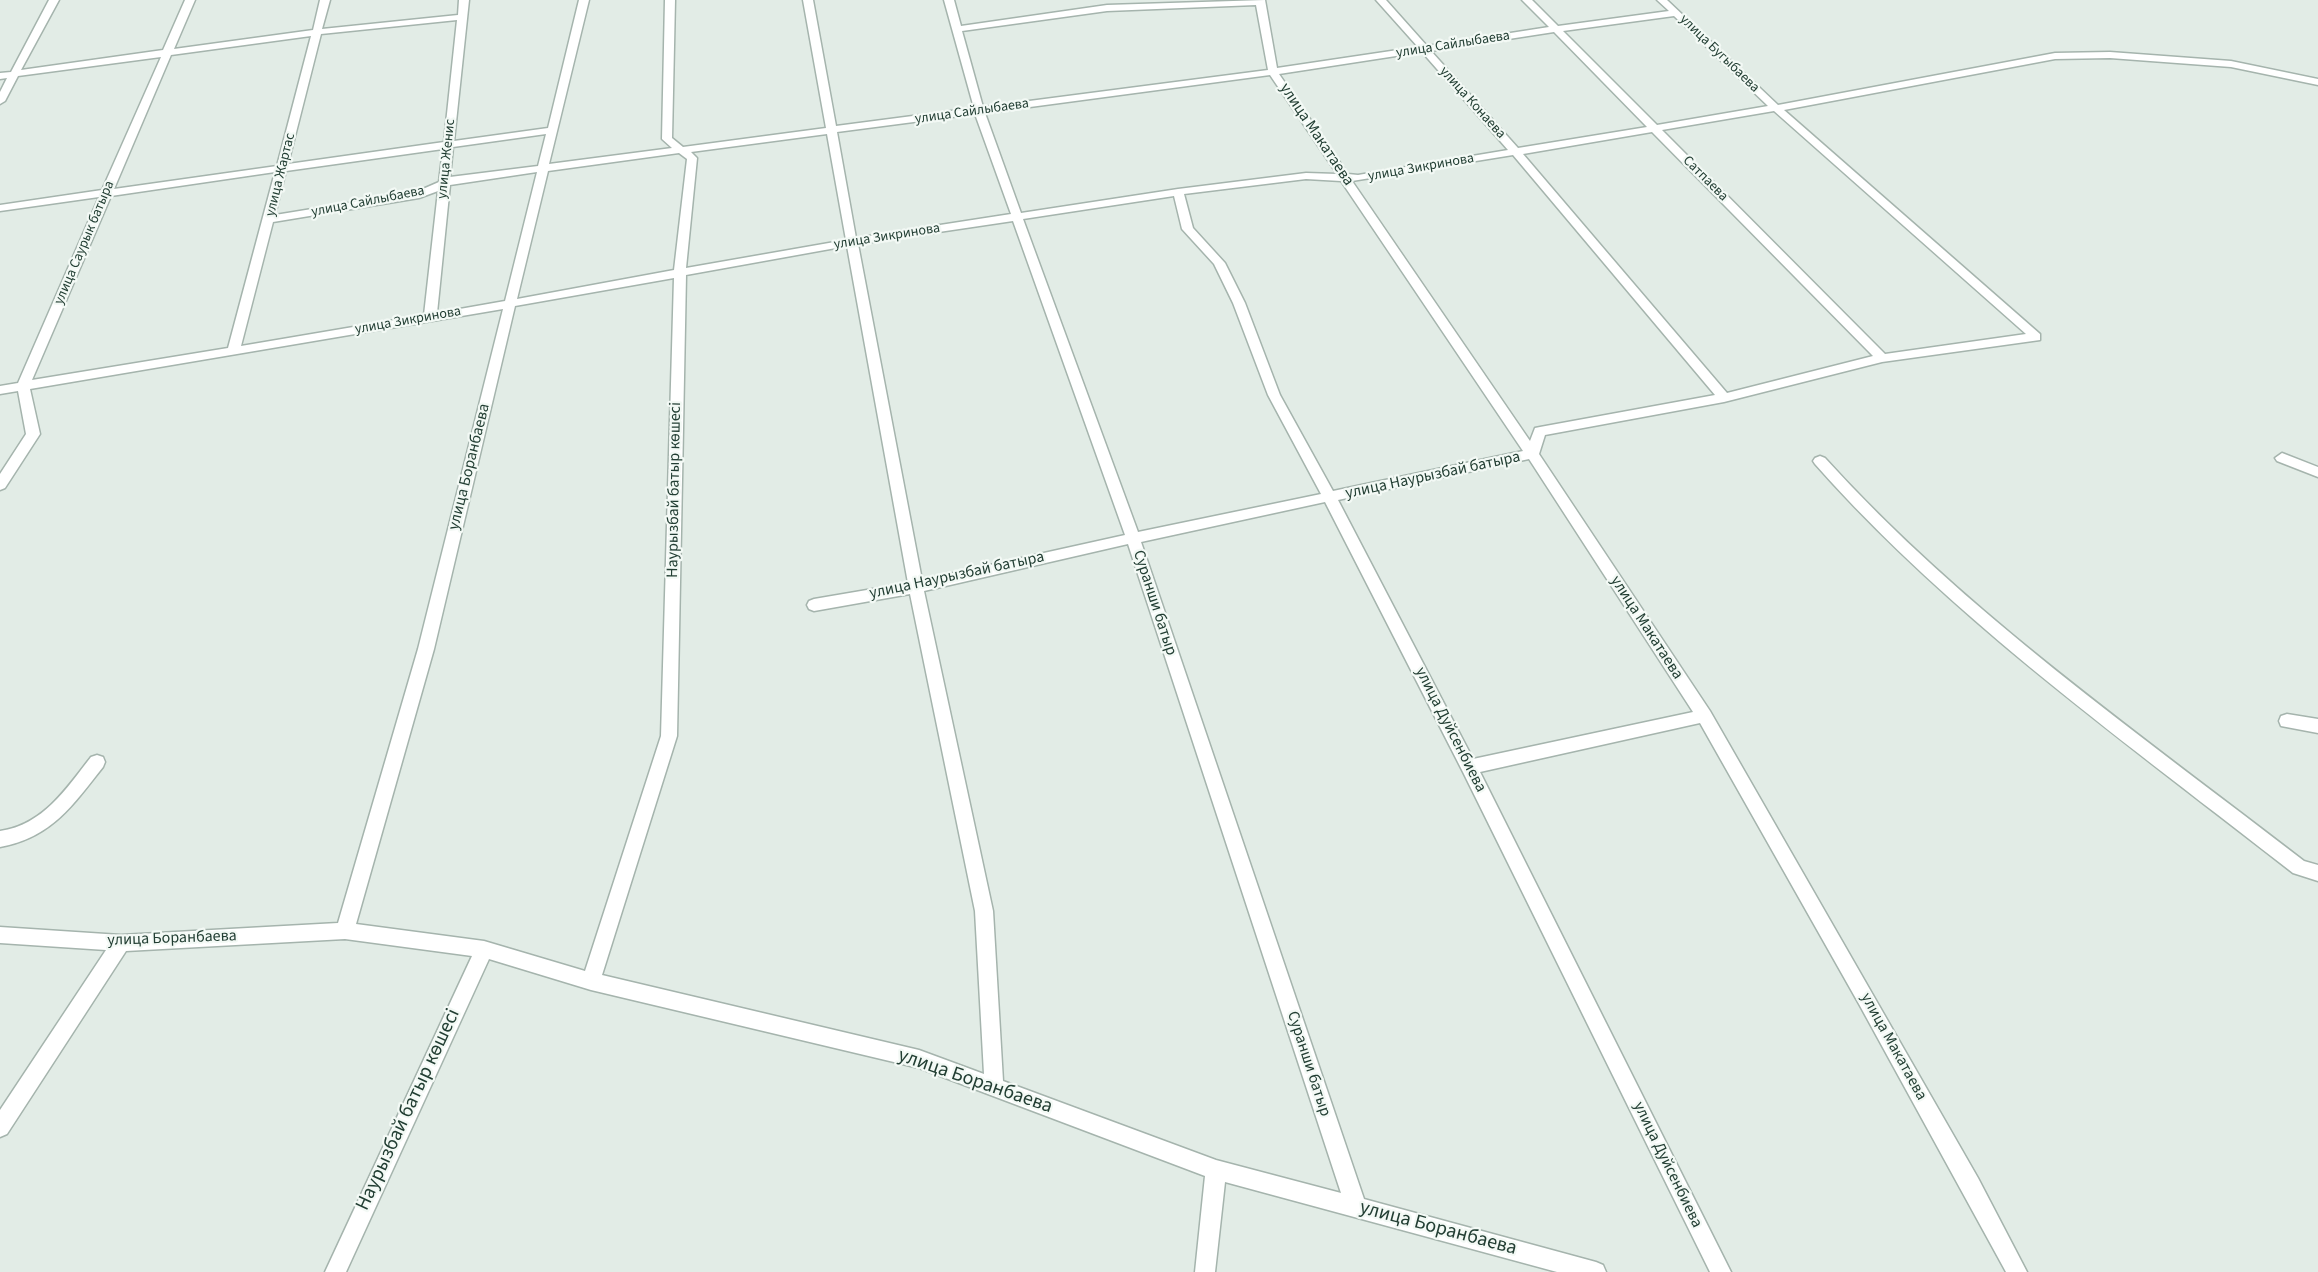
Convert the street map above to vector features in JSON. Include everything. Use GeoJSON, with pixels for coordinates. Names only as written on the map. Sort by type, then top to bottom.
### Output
{"type":"FeatureCollection","features":[{"type":"Feature","properties":{"kind":"street"},"geometry":{"type":"LineString","coordinates":[[0,101],[54,0]]}},
{"type":"Feature","properties":{"kind":"street","name":"улица Саурык батыра"},"geometry":{"type":"LineString","coordinates":[[23,386],[190,0]]}},
{"type":"Feature","properties":{"kind":"street","name":"улица Жартас"},"geometry":{"type":"LineString","coordinates":[[234,350],[270,219],[325,0]]}},
{"type":"Feature","properties":{"kind":"street","name":"улица Женис"},"geometry":{"type":"LineString","coordinates":[[430,318],[464,0]]}},
{"type":"Feature","properties":{"kind":"street","name":"улица Боранбаева"},"geometry":{"type":"LineString","coordinates":[[345,931],[426,649],[584,0]]}},
{"type":"Feature","properties":{"kind":"street","name":"Наурызбай батыр көшесі"},"geometry":{"type":"LineString","coordinates":[[591,981],[669,736],[680,273],[692,158],[667,138],[670,0]]}},
{"type":"Feature","properties":{"kind":"street"},"geometry":{"type":"LineString","coordinates":[[808,0],[916,587],[984,911],[994,1087]]}},
{"type":"Feature","properties":{"kind":"street","name":"Суранши батыр"},"geometry":{"type":"LineString","coordinates":[[949,0],[979,110],[1133,538],[1356,1207]]}},
{"type":"Feature","properties":{"kind":"street","name":"улица Конаева"},"geometry":{"type":"LineString","coordinates":[[1381,0],[1516,152],[1724,398]]}},
{"type":"Feature","properties":{"kind":"street","name":"Сатпаева"},"geometry":{"type":"LineString","coordinates":[[1527,0],[1882,358]]}},
{"type":"Feature","properties":{"kind":"street","name":"улица Бугыбаева"},"geometry":{"type":"LineString","coordinates":[[1662,0],[1776,108],[2036,337]]}},
{"type":"Feature","properties":{"kind":"street"},"geometry":{"type":"LineString","coordinates":[[956,29],[1107,8],[1260,1]]}},
{"type":"Feature","properties":{"kind":"street","name":"улица Макатаева"},"geometry":{"type":"LineString","coordinates":[[1260,1],[1273,72],[1532,454],[1704,716],[1866,998],[2017,1272]]}},
{"type":"Feature","properties":{"kind":"street","name":"улица Сайлыбаева"},"geometry":{"type":"LineString","coordinates":[[270,219],[419,195],[453,180],[1273,72],[1676,13]]}},
{"type":"Feature","properties":{"kind":"street"},"geometry":{"type":"LineString","coordinates":[[0,76],[317,32],[462,17]]}},
{"type":"Feature","properties":{"kind":"street","name":"улица Зикринова"},"geometry":{"type":"LineString","coordinates":[[0,390],[430,318],[851,242],[1178,192],[1306,176],[1358,178],[1776,108],[2055,56],[2110,55],[2231,64],[2318,82]]}},
{"type":"Feature","properties":{"kind":"street"},"geometry":{"type":"LineString","coordinates":[[0,208],[553,130]]}},
{"type":"Feature","properties":{"kind":"street","name":"улица Дуйсенбиева"},"geometry":{"type":"LineString","coordinates":[[1178,192],[1188,229],[1219,263],[1239,303],[1274,395],[1469,767],[1720,1272]]}},
{"type":"Feature","properties":{"kind":"street","name":"улица Наурызбай батыра"},"geometry":{"type":"LineString","coordinates":[[814,605],[916,587],[1133,538],[1532,454],[1539,431],[1724,398],[1882,358],[2036,337]]}},
{"type":"Feature","properties":{"kind":"street"},"geometry":{"type":"LineString","coordinates":[[0,485],[33,434],[23,386]]}},
{"type":"Feature","properties":{"kind":"street"},"geometry":{"type":"LineString","coordinates":[[2282,458],[2318,472]]}},
{"type":"Feature","properties":{"kind":"street"},"geometry":{"type":"LineString","coordinates":[[1820,461],[1861,507],[2003,636],[2299,868],[2318,873]]}},
{"type":"Feature","properties":{"kind":"street"},"geometry":{"type":"LineString","coordinates":[[1469,767],[1704,716]]}},
{"type":"Feature","properties":{"kind":"street"},"geometry":{"type":"LineString","coordinates":[[2287,722],[2318,726]]}},
{"type":"Feature","properties":{"kind":"street"},"geometry":{"type":"LineString","coordinates":[[0,839],[12,839],[29,832],[55,813],[97,762]]}},
{"type":"Feature","properties":{"kind":"street","name":"улица Боранбаева"},"geometry":{"type":"LineString","coordinates":[[0,935],[121,943],[345,931],[484,949],[591,981],[919,1059],[1216,1170],[1596,1272]]}},
{"type":"Feature","properties":{"kind":"street"},"geometry":{"type":"LineString","coordinates":[[0,1126],[121,943]]}},
{"type":"Feature","properties":{"kind":"street","name":"Наурызбай батыр көшесі"},"geometry":{"type":"LineString","coordinates":[[335,1272],[484,949]]}},
{"type":"Feature","properties":{"kind":"street"},"geometry":{"type":"LineString","coordinates":[[1204,1272],[1216,1170]]}}]}
